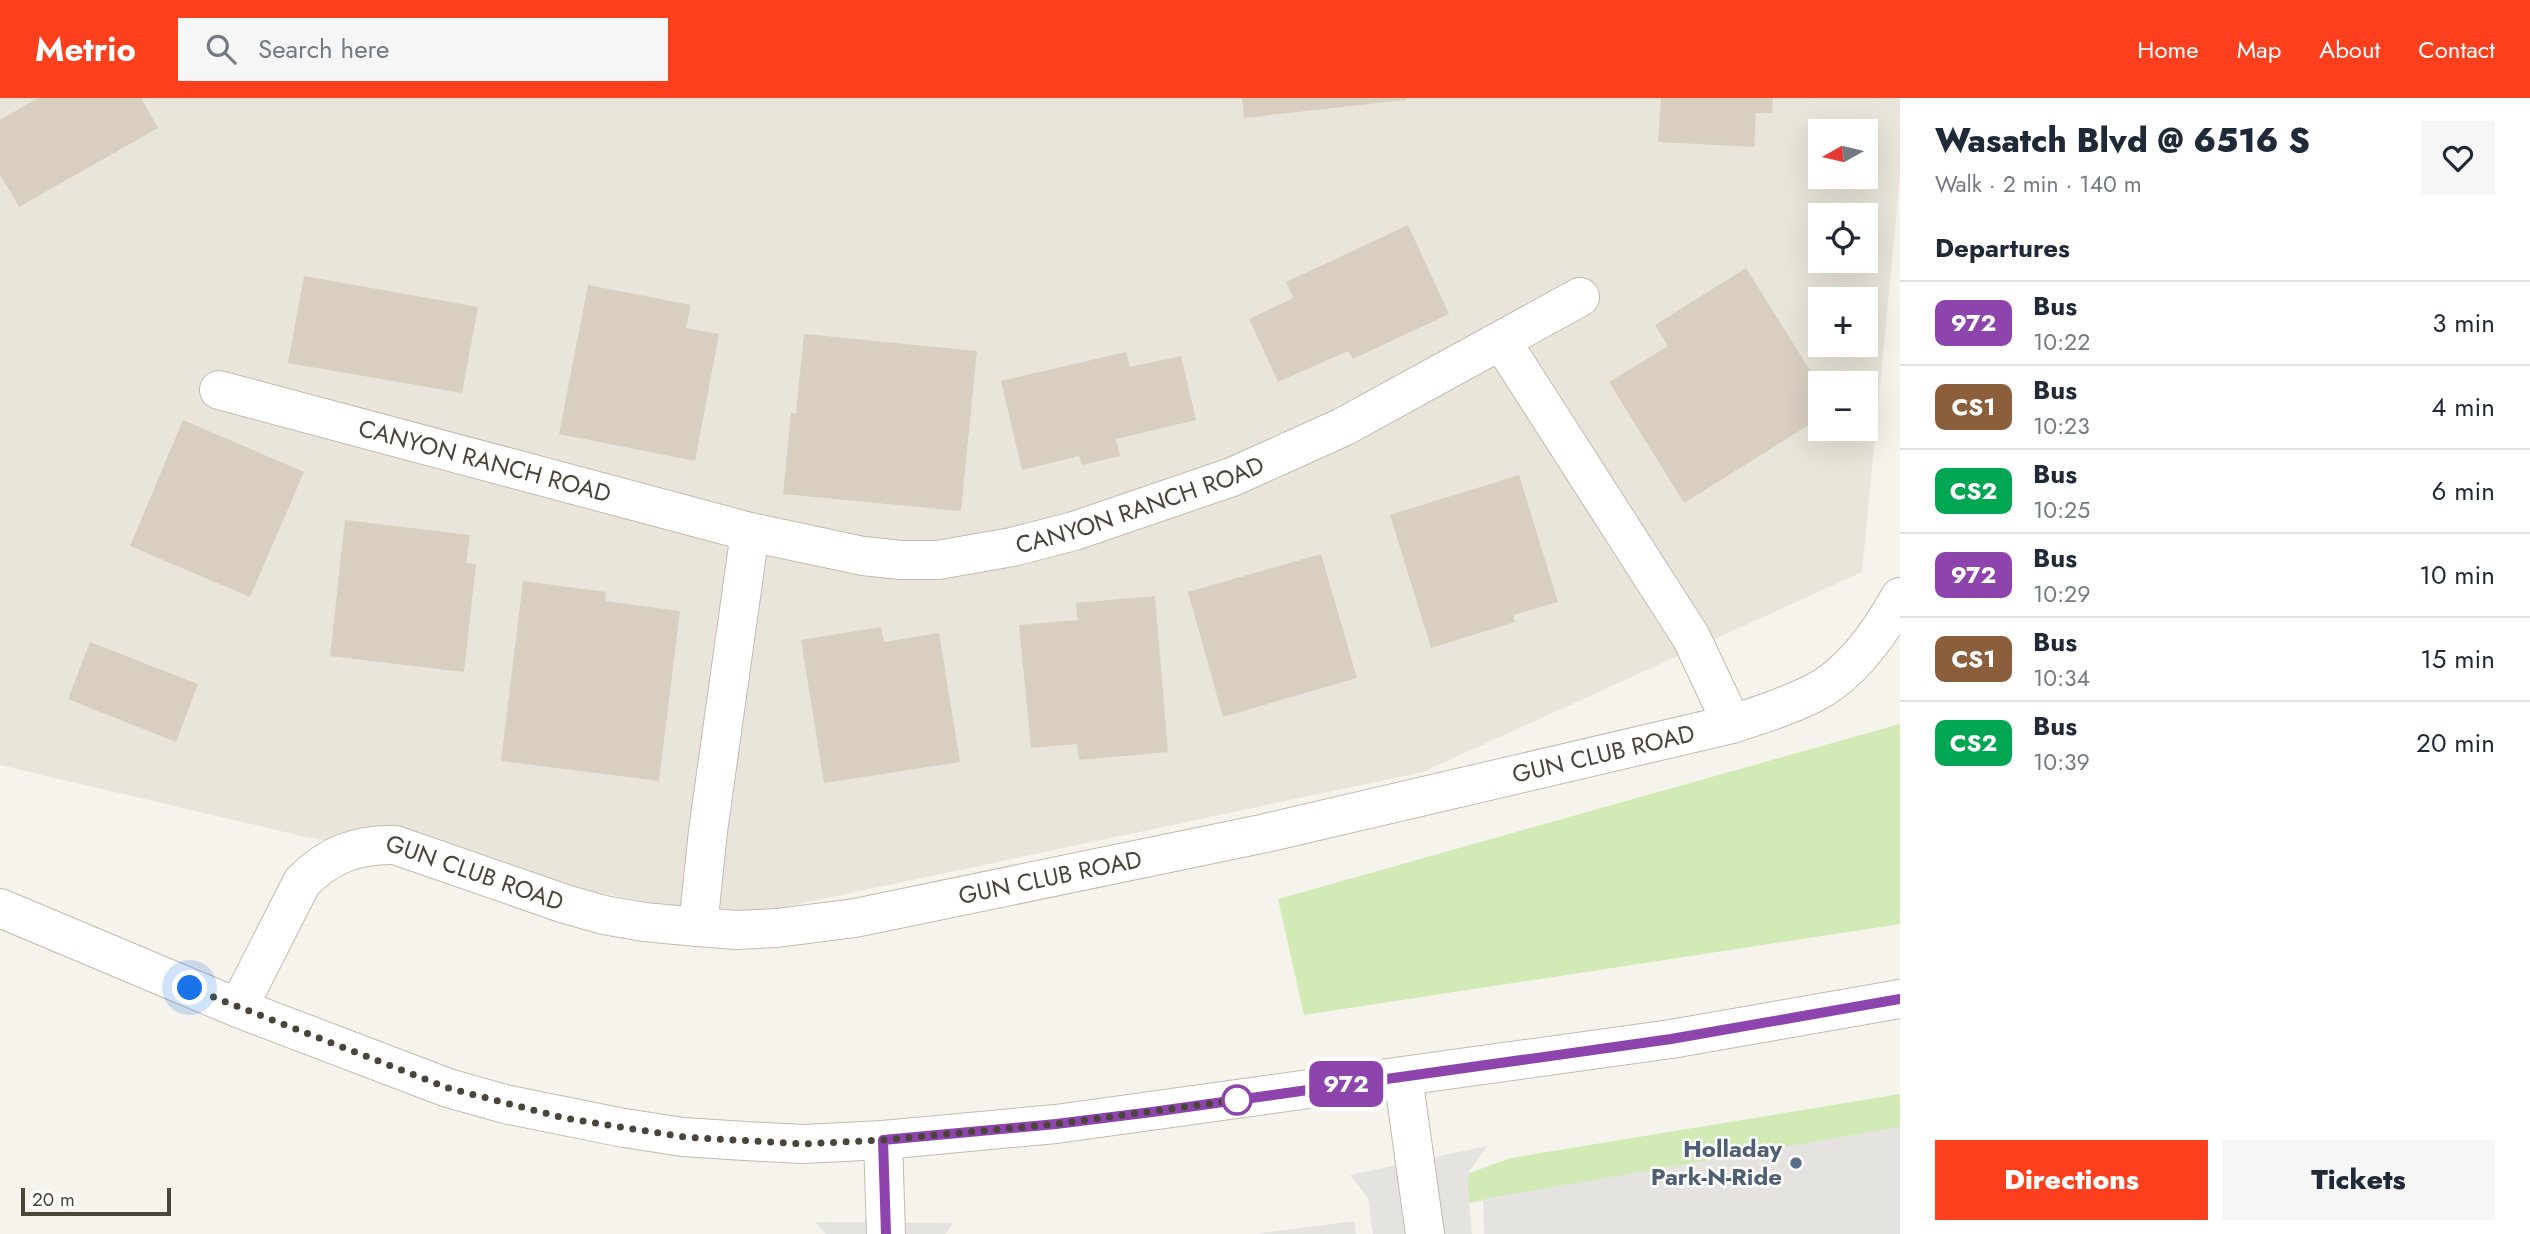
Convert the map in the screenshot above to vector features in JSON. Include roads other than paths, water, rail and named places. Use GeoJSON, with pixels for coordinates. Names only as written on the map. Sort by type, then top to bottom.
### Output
{"type":"FeatureCollection","features":[{"type":"Feature","properties":{"kind":"street","name":"CANYON RANCH ROAD"},"geometry":{"type":"LineString","coordinates":[[219,390],[751,532],[863,556],[901,560],[937,559],[975,554],[1037,540],[1149,507],[1232,477],[1343,427],[1580,297]]}},
{"type":"Feature","properties":{"kind":"street"},"geometry":{"type":"LineString","coordinates":[[1502,342],[1691,637],[1732,724]]}},
{"type":"Feature","properties":{"kind":"street"},"geometry":{"type":"LineString","coordinates":[[698,927],[708,831],[751,532]]}},
{"type":"Feature","properties":{"kind":"street","name":"GUN CLUB ROAD"},"geometry":{"type":"LineString","coordinates":[[238,1008],[302,882],[316,867],[353,848],[395,845],[565,904],[644,922],[737,930],[855,918],[1266,833],[1732,724],[1816,692],[1835,678],[1870,641],[1889,617],[1900,597]]}},
{"type":"Feature","properties":{"kind":"street"},"geometry":{"type":"LineString","coordinates":[[0,908],[238,1008],[448,1088],[564,1118],[684,1137],[803,1144],[883,1140],[1056,1124],[1671,1039],[1900,999]]}},
{"type":"Feature","properties":{"kind":"street"},"geometry":{"type":"LineString","coordinates":[[1403,1076],[1425,1234]]}},
{"type":"Feature","properties":{"kind":"street"},"geometry":{"type":"LineString","coordinates":[[883,1140],[886,1234]]}},
{"type":"Feature","properties":{"kind":"place","name":"Holladay Park-N-Ride"},"geometry":{"type":"Point","coordinates":[1796,1163]}}]}
